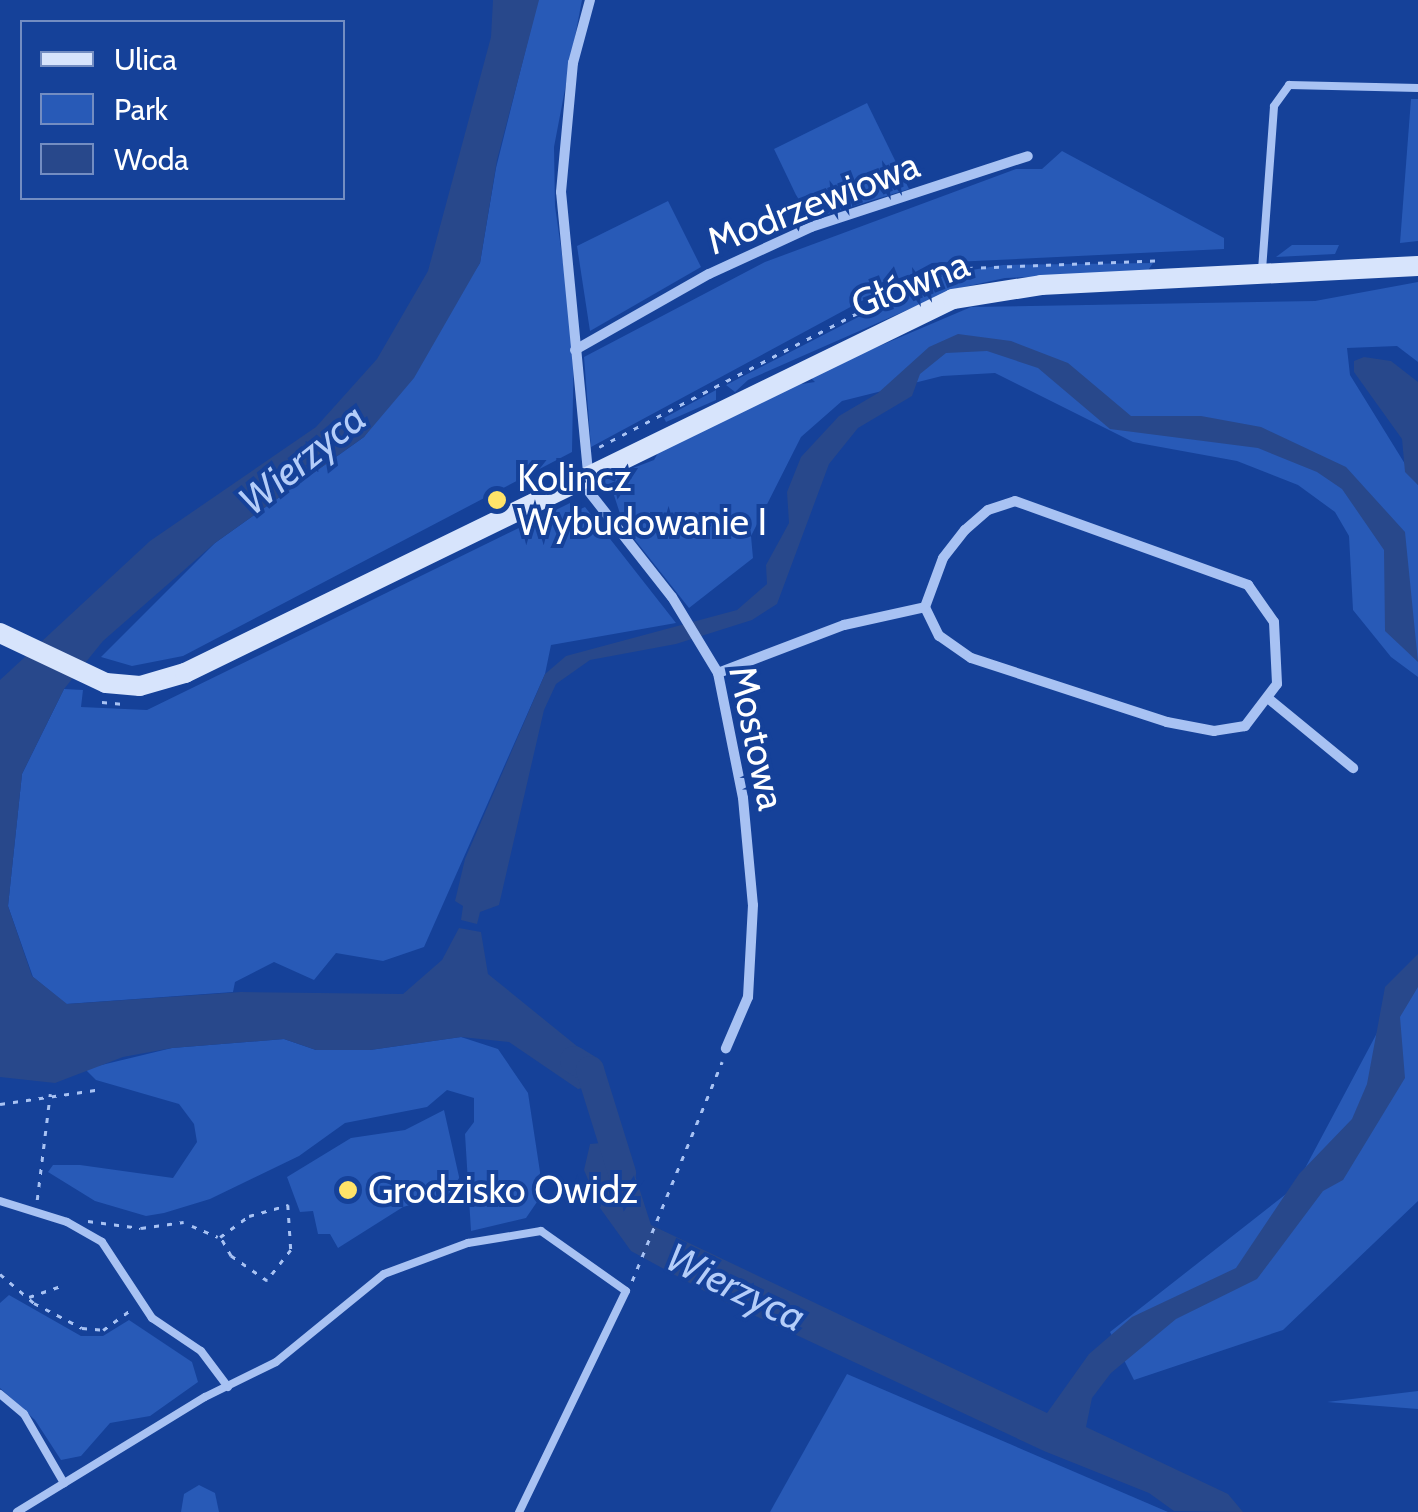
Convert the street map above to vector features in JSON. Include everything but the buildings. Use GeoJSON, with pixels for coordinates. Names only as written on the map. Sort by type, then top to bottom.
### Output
{"type":"FeatureCollection","features":[{"type":"Feature","properties":{"kind":"street"},"geometry":{"type":"LineString","coordinates":[[583,475],[561,192],[573,63],[590,0]]}},
{"type":"Feature","properties":{"kind":"street","name":"Modrzewiowa"},"geometry":{"type":"LineString","coordinates":[[575,350],[709,274],[810,228],[1028,156]]}},
{"type":"Feature","properties":{"kind":"street","name":"Główna"},"geometry":{"type":"LineString","coordinates":[[0,633],[106,683],[140,686],[185,673],[583,475],[952,298],[1002,288],[1418,266]]}},
{"type":"Feature","properties":{"kind":"street","name":"Mostowa"},"geometry":{"type":"LineString","coordinates":[[583,475],[672,598],[718,673],[743,798],[753,905],[748,997],[726,1048]]}},
{"type":"Feature","properties":{"kind":"street"},"geometry":{"type":"LineString","coordinates":[[1015,501],[1248,584],[1274,622],[1277,684],[1269,700],[1245,726],[1214,731],[1167,722],[971,658],[938,636],[925,607],[943,558],[966,530],[988,510],[1015,501]]}},
{"type":"Feature","properties":{"kind":"street"},"geometry":{"type":"LineString","coordinates":[[718,673],[844,625],[925,607]]}},
{"type":"Feature","properties":{"kind":"street"},"geometry":{"type":"LineString","coordinates":[[1269,700],[1353,768]]}},
{"type":"Feature","properties":{"kind":"lane"},"geometry":{"type":"LineString","coordinates":[[1262,274],[1274,106],[1289,85],[1418,88]]}},
{"type":"Feature","properties":{"kind":"lane"},"geometry":{"type":"LineString","coordinates":[[0,1201],[67,1222],[102,1242],[152,1318],[201,1351],[228,1387]]}},
{"type":"Feature","properties":{"kind":"lane"},"geometry":{"type":"LineString","coordinates":[[17,1512],[276,1362],[384,1274],[500,1235],[541,1231],[556,1237],[626,1291],[519,1512]]}},
{"type":"Feature","properties":{"kind":"lane"},"geometry":{"type":"LineString","coordinates":[[0,1394],[24,1414],[64,1483]]}},
{"type":"Feature","properties":{"kind":"path"},"geometry":{"type":"LineString","coordinates":[[626,1291],[660,1225],[726,1048]]}},
{"type":"Feature","properties":{"kind":"path"},"geometry":{"type":"LineString","coordinates":[[1,1106],[50,1094],[102,1089]]}},
{"type":"Feature","properties":{"kind":"path"},"geometry":{"type":"LineString","coordinates":[[40,1214],[34,1183],[48,1146],[50,1094]]}},
{"type":"Feature","properties":{"kind":"path"},"geometry":{"type":"LineString","coordinates":[[192,1226],[220,1237],[232,1256],[267,1281],[291,1250],[288,1204],[249,1216],[220,1237]]}},
{"type":"Feature","properties":{"kind":"path"},"geometry":{"type":"LineString","coordinates":[[67,1222],[142,1228],[184,1222]]}},
{"type":"Feature","properties":{"kind":"path"},"geometry":{"type":"LineString","coordinates":[[0,1274],[28,1297],[82,1328],[104,1330],[140,1300]]}},
{"type":"Feature","properties":{"kind":"path"},"geometry":{"type":"LineString","coordinates":[[28,1297],[63,1285]]}},
{"type":"Feature","properties":{"kind":"green space"},"geometry":{"type":"Polygon","coordinates":[[[538,0],[582,0],[554,147],[555,206],[574,340],[572,452],[183,656],[132,666],[101,657],[215,543],[364,437],[480,263],[496,168],[538,0]]]}},
{"type":"Feature","properties":{"kind":"green space"},"geometry":{"type":"Polygon","coordinates":[[[1411,99],[1418,99],[1418,241],[1400,243],[1411,99]]]}},
{"type":"Feature","properties":{"kind":"green space"},"geometry":{"type":"Polygon","coordinates":[[[867,103],[909,189],[808,220],[774,149],[867,103]]]}},
{"type":"Feature","properties":{"kind":"green space"},"geometry":{"type":"Polygon","coordinates":[[[1062,151],[1224,238],[1224,249],[932,263],[591,447],[584,357],[765,262],[1016,169],[1042,169],[1062,151]]]}},
{"type":"Feature","properties":{"kind":"green space"},"geometry":{"type":"Polygon","coordinates":[[[668,201],[701,267],[590,331],[577,246],[668,201]]]}},
{"type":"Feature","properties":{"kind":"green space"},"geometry":{"type":"Polygon","coordinates":[[[1292,245],[1339,245],[1335,254],[1276,257],[1292,245]]]}},
{"type":"Feature","properties":{"kind":"green space"},"geometry":{"type":"Polygon","coordinates":[[[1153,263],[1147,272],[1005,278],[955,289],[748,380],[735,392],[726,385],[940,275],[1003,265],[1153,263]]]}},
{"type":"Feature","properties":{"kind":"green space"},"geometry":{"type":"Polygon","coordinates":[[[1418,282],[1418,362],[1397,346],[1347,348],[1350,375],[1418,485],[1418,677],[1391,657],[1353,610],[1349,536],[1335,512],[1298,485],[1237,461],[1133,442],[995,373],[942,376],[842,401],[801,437],[751,536],[753,558],[689,608],[624,526],[612,489],[598,491],[604,479],[654,460],[663,444],[775,388],[815,382],[809,376],[971,307],[1315,301],[1418,282]]]}},
{"type":"Feature","properties":{"kind":"green space"},"geometry":{"type":"Polygon","coordinates":[[[716,390],[716,400],[666,422],[664,418],[716,390]]]}},
{"type":"Feature","properties":{"kind":"green space"},"geometry":{"type":"Polygon","coordinates":[[[570,503],[574,512],[585,507],[676,623],[551,645],[545,674],[424,947],[383,961],[336,953],[314,980],[274,962],[235,982],[233,992],[66,1004],[33,977],[8,906],[22,774],[64,689],[83,690],[81,707],[147,710],[570,503]]]}},
{"type":"Feature","properties":{"kind":"green space"},"geometry":{"type":"Polygon","coordinates":[[[1418,956],[1418,1201],[1283,1330],[1134,1380],[1110,1332],[1295,1187],[1418,956]]]}},
{"type":"Feature","properties":{"kind":"green space"},"geometry":{"type":"Polygon","coordinates":[[[461,1037],[498,1049],[528,1093],[540,1172],[539,1199],[526,1218],[471,1231],[465,1134],[474,1122],[474,1098],[447,1090],[427,1107],[345,1123],[299,1156],[210,1199],[164,1213],[146,1216],[95,1201],[48,1172],[53,1165],[80,1165],[173,1178],[197,1142],[194,1124],[179,1104],[96,1080],[85,1069],[172,1048],[284,1039],[316,1050],[370,1050],[461,1037]]]}},
{"type":"Feature","properties":{"kind":"green space"},"geometry":{"type":"Polygon","coordinates":[[[444,1110],[462,1190],[403,1207],[338,1248],[330,1234],[318,1234],[313,1211],[300,1212],[287,1177],[351,1138],[405,1130],[444,1110]]]}},
{"type":"Feature","properties":{"kind":"green space"},"geometry":{"type":"Polygon","coordinates":[[[9,1295],[81,1336],[103,1336],[129,1320],[192,1362],[198,1382],[150,1416],[110,1423],[81,1456],[61,1460],[35,1420],[0,1388],[0,1303],[9,1295]]]}},
{"type":"Feature","properties":{"kind":"green space"},"geometry":{"type":"Polygon","coordinates":[[[847,1374],[1168,1512],[770,1512],[847,1374]]]}},
{"type":"Feature","properties":{"kind":"green space"},"geometry":{"type":"Polygon","coordinates":[[[1418,1391],[1418,1409],[1327,1402],[1418,1391]]]}},
{"type":"Feature","properties":{"kind":"green space"},"geometry":{"type":"Polygon","coordinates":[[[199,1485],[215,1493],[219,1512],[181,1512],[184,1494],[199,1485]]]}},
{"type":"Feature","properties":{"kind":"water"},"geometry":{"type":"Polygon","coordinates":[[[493,0],[539,0],[497,160],[480,263],[414,378],[364,437],[215,543],[103,641],[64,689],[22,774],[8,906],[32,976],[67,1004],[241,992],[403,994],[442,960],[459,928],[481,932],[488,974],[599,1064],[605,1083],[578,1089],[509,1042],[461,1037],[370,1050],[316,1050],[284,1039],[172,1048],[123,1057],[55,1083],[0,1077],[0,680],[150,541],[316,427],[377,359],[428,271],[491,37],[493,0]]]}},
{"type":"Feature","properties":{"kind":"water"},"geometry":{"type":"Polygon","coordinates":[[[958,334],[1011,341],[1068,363],[1131,416],[1201,416],[1261,427],[1346,467],[1405,532],[1418,662],[1385,631],[1384,550],[1342,489],[1317,472],[1258,448],[1110,429],[1038,368],[987,351],[946,353],[920,374],[912,396],[858,428],[829,464],[777,604],[752,620],[676,644],[590,660],[556,684],[544,710],[499,905],[480,912],[477,924],[461,920],[463,906],[455,901],[465,859],[545,674],[566,656],[737,610],[767,584],[766,565],[789,523],[787,492],[801,457],[839,416],[878,393],[929,347],[958,334]]]}},
{"type":"Feature","properties":{"kind":"water"},"geometry":{"type":"Polygon","coordinates":[[[1364,357],[1391,361],[1418,382],[1418,485],[1405,472],[1402,439],[1354,372],[1354,361],[1364,357]]]}},
{"type":"Feature","properties":{"kind":"water"},"geometry":{"type":"Polygon","coordinates":[[[1418,954],[1418,987],[1400,1017],[1405,1078],[1343,1180],[1323,1191],[1257,1279],[1176,1319],[1111,1373],[1092,1398],[1086,1427],[1228,1494],[1243,1512],[1174,1511],[1149,1493],[1044,1451],[719,1299],[631,1251],[600,1208],[584,1170],[590,1144],[624,1141],[651,1225],[1047,1413],[1089,1354],[1132,1317],[1236,1268],[1299,1174],[1352,1119],[1367,1084],[1385,987],[1418,954]]]}},
{"type":"Feature","properties":{"kind":"waterway","name":"Wierzyca"},"geometry":{"type":"LineString","coordinates":[[574,1060],[590,1070],[622,1173]]}},
{"type":"Feature","properties":{"kind":"place","name":"Kolincz Wybudowanie I"},"geometry":{"type":"Point","coordinates":[497,500]}},
{"type":"Feature","properties":{"kind":"place","name":"Grodzisko Owidz"},"geometry":{"type":"Point","coordinates":[348,1190]}}]}
